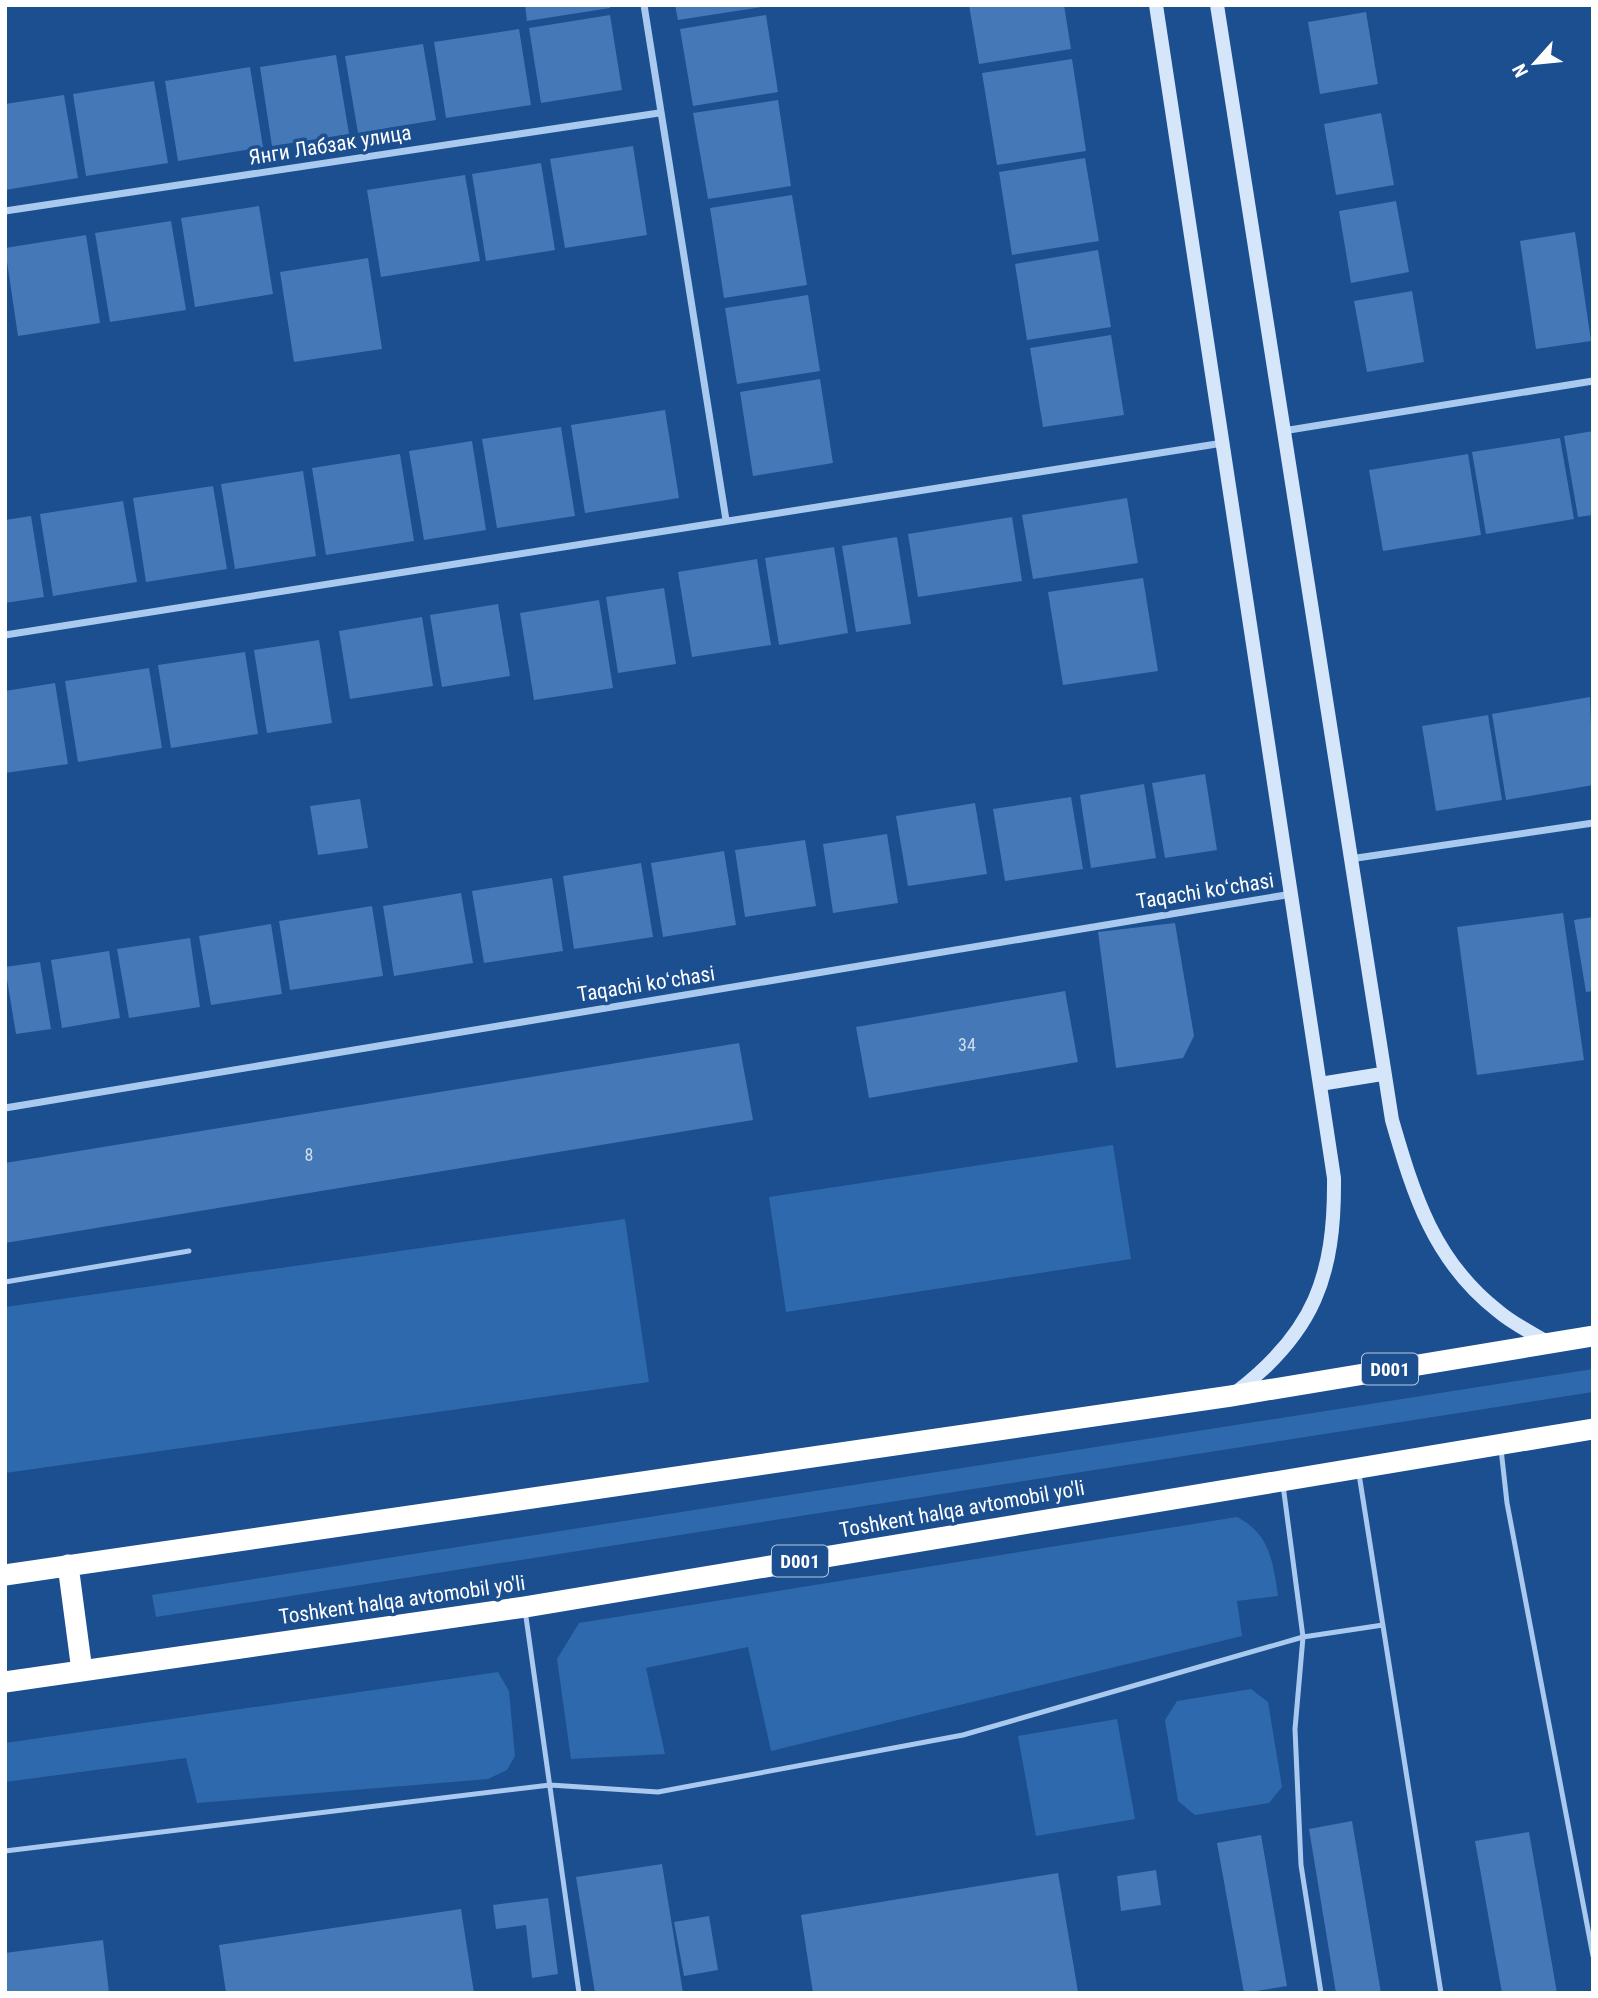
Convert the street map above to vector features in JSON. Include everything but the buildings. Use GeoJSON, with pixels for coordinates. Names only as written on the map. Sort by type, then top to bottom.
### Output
{"type":"FeatureCollection","features":[{"type":"Feature","properties":{"kind":"highway","name":"D001"},"geometry":{"type":"LineString","coordinates":[[5,1575],[1231,1396],[1593,1336]]}},
{"type":"Feature","properties":{"kind":"highway","name":"Toshkent halqa avtomobil yo'li"},"geometry":{"type":"LineString","coordinates":[[5,1682],[525,1607],[1593,1429]]}},
{"type":"Feature","properties":{"kind":"highway"},"geometry":{"type":"LineString","coordinates":[[68,1565],[82,1671]]}},
{"type":"Feature","properties":{"kind":"main road"},"geometry":{"type":"LineString","coordinates":[[1156,5],[1334,1178],[1335,1220],[1322,1285],[1291,1342],[1264,1370],[1231,1396]]}},
{"type":"Feature","properties":{"kind":"main road"},"geometry":{"type":"LineString","coordinates":[[1217,5],[1382,1074],[1404,1164],[1441,1251],[1469,1285],[1499,1313],[1549,1343]]}},
{"type":"Feature","properties":{"kind":"main road"},"geometry":{"type":"LineString","coordinates":[[1320,1084],[1382,1074]]}},
{"type":"Feature","properties":{"kind":"street"},"geometry":{"type":"LineString","coordinates":[[644,5],[659,113],[726,520]]}},
{"type":"Feature","properties":{"kind":"street","name":"Янги Лабзак улица"},"geometry":{"type":"LineString","coordinates":[[5,211],[659,113]]}},
{"type":"Feature","properties":{"kind":"street"},"geometry":{"type":"LineString","coordinates":[[1282,431],[1593,381]]}},
{"type":"Feature","properties":{"kind":"street"},"geometry":{"type":"LineString","coordinates":[[5,635],[1223,443]]}},
{"type":"Feature","properties":{"kind":"street"},"geometry":{"type":"LineString","coordinates":[[1349,859],[1593,823]]}},
{"type":"Feature","properties":{"kind":"street","name":"Taqachi koʻchasi"},"geometry":{"type":"LineString","coordinates":[[5,1108],[1292,894]]}},
{"type":"Feature","properties":{"kind":"lane"},"geometry":{"type":"LineString","coordinates":[[5,1282],[189,1251]]}},
{"type":"Feature","properties":{"kind":"lane"},"geometry":{"type":"LineString","coordinates":[[1501,1444],[1507,1503],[1593,1956]]}},
{"type":"Feature","properties":{"kind":"lane"},"geometry":{"type":"LineString","coordinates":[[1358,1468],[1441,1993]]}},
{"type":"Feature","properties":{"kind":"lane"},"geometry":{"type":"LineString","coordinates":[[1283,1480],[1303,1637],[1295,1729],[1301,1852],[1321,1993]]}},
{"type":"Feature","properties":{"kind":"lane"},"geometry":{"type":"LineString","coordinates":[[525,1607],[579,1993]]}},
{"type":"Feature","properties":{"kind":"lane"},"geometry":{"type":"LineString","coordinates":[[5,1851],[551,1785],[657,1792],[963,1735],[1303,1637],[1382,1625]]}},
{"type":"Feature","properties":{"kind":"shaded area"},"geometry":{"type":"Polygon","coordinates":[[[1113,1145],[1131,1259],[786,1312],[769,1197],[1113,1145]]]}},
{"type":"Feature","properties":{"kind":"shaded area"},"geometry":{"type":"Polygon","coordinates":[[[625,1219],[649,1382],[5,1473],[5,1307],[625,1219]]]}},
{"type":"Feature","properties":{"kind":"shaded area"},"geometry":{"type":"Polygon","coordinates":[[[1593,1369],[1593,1392],[156,1617],[152,1595],[1593,1369]]]}},
{"type":"Feature","properties":{"kind":"shaded area"},"geometry":{"type":"Polygon","coordinates":[[[1237,1517],[1257,1532],[1268,1550],[1278,1596],[1237,1601],[1242,1636],[771,1751],[748,1647],[646,1668],[665,1754],[571,1759],[557,1659],[579,1623],[1237,1517]]]}},
{"type":"Feature","properties":{"kind":"shaded area"},"geometry":{"type":"Polygon","coordinates":[[[498,1672],[509,1691],[515,1756],[507,1770],[488,1779],[197,1803],[186,1758],[5,1782],[5,1743],[498,1672]]]}},
{"type":"Feature","properties":{"kind":"shaded area"},"geometry":{"type":"Polygon","coordinates":[[[1251,1689],[1268,1702],[1282,1787],[1269,1803],[1195,1815],[1178,1801],[1165,1720],[1177,1701],[1251,1689]]]}},
{"type":"Feature","properties":{"kind":"shaded area"},"geometry":{"type":"Polygon","coordinates":[[[1117,1719],[1135,1819],[1036,1836],[1018,1736],[1117,1719]]]}}]}
